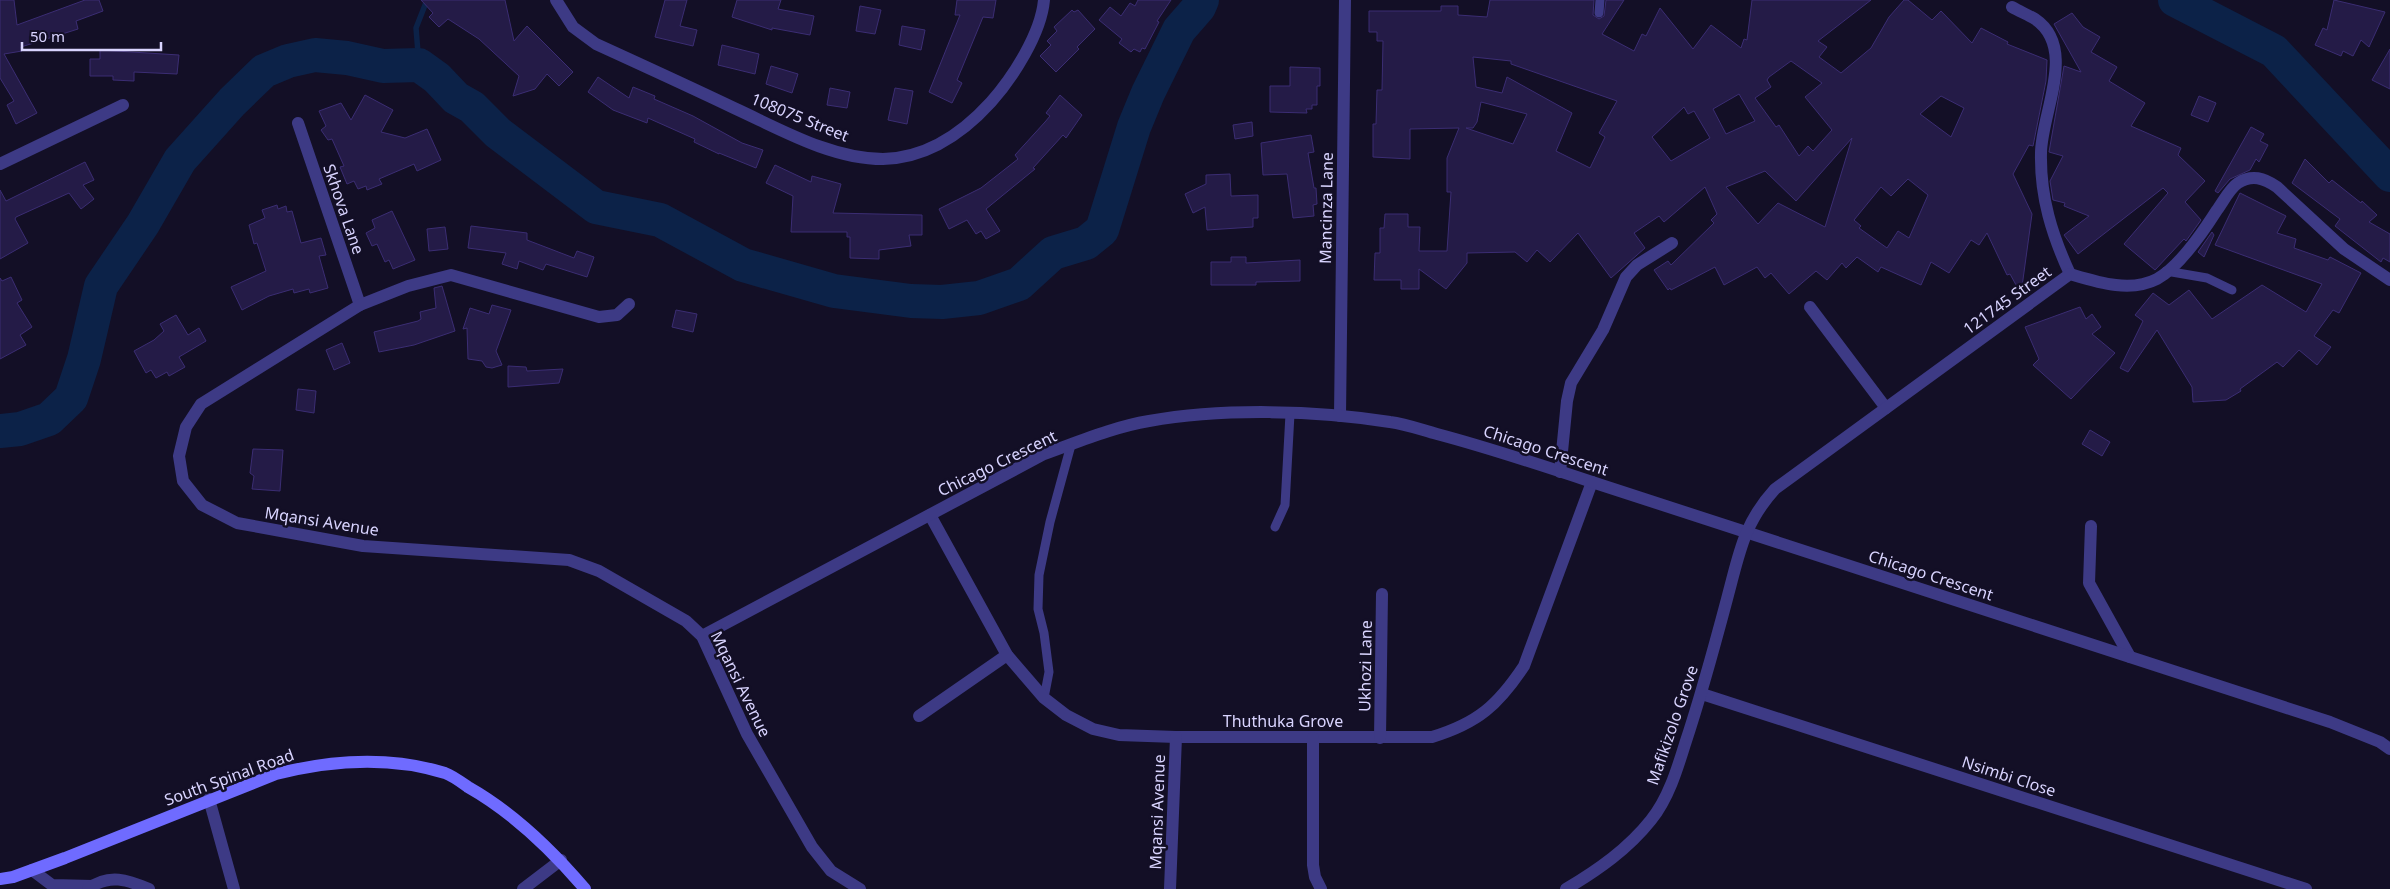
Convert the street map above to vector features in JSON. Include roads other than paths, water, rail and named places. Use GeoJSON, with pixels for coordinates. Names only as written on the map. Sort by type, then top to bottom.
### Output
{"type":"FeatureCollection","features":[{"type":"Feature","properties":{"kind":"street","name":"108075 Street"},"geometry":{"type":"LineString","coordinates":[[556,0],[573,27],[596,44],[765,122],[836,152],[884,159],[910,155],[938,146],[981,113],[1007,84],[1043,14],[1044,0]]}},
{"type":"Feature","properties":{"kind":"street","name":"Mancinza Lane"},"geometry":{"type":"LineString","coordinates":[[1340,416],[1345,0]]}},
{"type":"Feature","properties":{"kind":"street"},"geometry":{"type":"LineString","coordinates":[[2012,7],[2037,20],[2051,38],[2057,67],[2044,121],[2040,152],[2042,183],[2051,227],[2070,274]]}},
{"type":"Feature","properties":{"kind":"street"},"geometry":{"type":"LineString","coordinates":[[0,164],[123,105]]}},
{"type":"Feature","properties":{"kind":"street","name":"Skhova Lane"},"geometry":{"type":"LineString","coordinates":[[298,123],[360,305]]}},
{"type":"Feature","properties":{"kind":"street","name":"121745 Street"},"geometry":{"type":"LineString","coordinates":[[1745,532],[1759,506],[1775,490],[2070,274],[2115,284],[2135,285],[2156,279],[2175,264],[2206,228],[2236,184],[2251,178],[2264,178],[2277,187],[2344,249],[2390,280]]}},
{"type":"Feature","properties":{"kind":"street"},"geometry":{"type":"LineString","coordinates":[[1560,472],[1567,400],[1571,383],[1603,330],[1626,277],[1637,265],[1672,243]]}},
{"type":"Feature","properties":{"kind":"street","name":"Mqansi Avenue"},"geometry":{"type":"LineString","coordinates":[[629,304],[617,315],[599,317],[451,275],[408,286],[360,305],[201,404],[186,427],[179,456],[183,481],[202,505],[237,523],[363,546],[569,560],[599,571],[686,621],[702,636],[746,734],[812,847],[831,871],[860,889]]}},
{"type":"Feature","properties":{"kind":"street"},"geometry":{"type":"LineString","coordinates":[[1810,307],[1886,408]]}},
{"type":"Feature","properties":{"kind":"street","name":"Chicago Crescent"},"geometry":{"type":"LineString","coordinates":[[702,636],[1044,454],[1147,421],[1198,414],[1340,416],[1391,422],[1495,449],[1560,472],[2330,722],[2380,742],[2390,749]]}},
{"type":"Feature","properties":{"kind":"street","name":"Thuthuka Grove"},"geometry":{"type":"LineString","coordinates":[[930,515],[1007,655],[1044,698],[1066,715],[1093,728],[1119,735],[1176,737],[1432,737],[1458,729],[1484,713],[1507,692],[1524,666],[1592,482]]}},
{"type":"Feature","properties":{"kind":"street"},"geometry":{"type":"LineString","coordinates":[[2091,526],[2089,583],[2130,656]]}},
{"type":"Feature","properties":{"kind":"street","name":"Mafikizolo Grove"},"geometry":{"type":"LineString","coordinates":[[1566,889],[1594,872],[1615,856],[1652,819],[1672,782],[1702,694],[1745,532]]}},
{"type":"Feature","properties":{"kind":"street","name":"Ukhozi Lane"},"geometry":{"type":"LineString","coordinates":[[1380,738],[1382,594]]}},
{"type":"Feature","properties":{"kind":"street"},"geometry":{"type":"LineString","coordinates":[[919,716],[1007,655]]}},
{"type":"Feature","properties":{"kind":"street","name":"Nsimbi Close"},"geometry":{"type":"LineString","coordinates":[[1702,694],[2306,889]]}},
{"type":"Feature","properties":{"kind":"street","name":"Mqansi Avenue"},"geometry":{"type":"LineString","coordinates":[[1170,889],[1176,737]]}},
{"type":"Feature","properties":{"kind":"street"},"geometry":{"type":"LineString","coordinates":[[1313,738],[1313,865],[1314,877],[1321,889]]}},
{"type":"Feature","properties":{"kind":"street","name":"South Spinal Road"},"geometry":{"type":"LineString","coordinates":[[0,879],[32,870],[276,774],[308,766],[370,760],[446,774],[489,799],[533,833],[585,889]]}},
{"type":"Feature","properties":{"kind":"street"},"geometry":{"type":"LineString","coordinates":[[209,799],[234,889]]}},
{"type":"Feature","properties":{"kind":"street"},"geometry":{"type":"LineString","coordinates":[[523,889],[560,860]]}},
{"type":"Feature","properties":{"kind":"street"},"geometry":{"type":"LineString","coordinates":[[32,870],[52,885],[91,887],[118,878],[149,889]]}},
{"type":"Feature","properties":{"kind":"lane"},"geometry":{"type":"LineString","coordinates":[[1599,13],[1600,0]]}},
{"type":"Feature","properties":{"kind":"lane"},"geometry":{"type":"LineString","coordinates":[[2166,271],[2207,278],[2232,290]]}},
{"type":"Feature","properties":{"kind":"lane"},"geometry":{"type":"LineString","coordinates":[[1275,528],[1285,505],[1290,414]]}},
{"type":"Feature","properties":{"kind":"lane"},"geometry":{"type":"LineString","coordinates":[[1044,698],[1049,672],[1044,632],[1038,609],[1039,575],[1050,522],[1071,445]]}},
{"type":"Feature","properties":{"kind":"waterway"},"geometry":{"type":"LineString","coordinates":[[419,65],[416,28],[427,0]]}},
{"type":"Feature","properties":{"kind":"waterway"},"geometry":{"type":"LineString","coordinates":[[0,431],[20,429],[49,419],[71,398],[84,359],[101,286],[143,224],[180,160],[232,102],[264,71],[288,61],[315,55],[347,58],[383,66],[419,65],[437,78],[456,98],[472,107],[498,133],[596,207],[660,220],[743,265],[834,291],[911,301],[942,302],[979,298],[1019,284],[1053,253],[1086,243],[1102,230],[1134,127],[1148,93],[1179,30],[1199,7],[1202,0]]}},
{"type":"Feature","properties":{"kind":"waterway"},"geometry":{"type":"LineString","coordinates":[[2175,0],[2274,51],[2390,175]]}}]}
